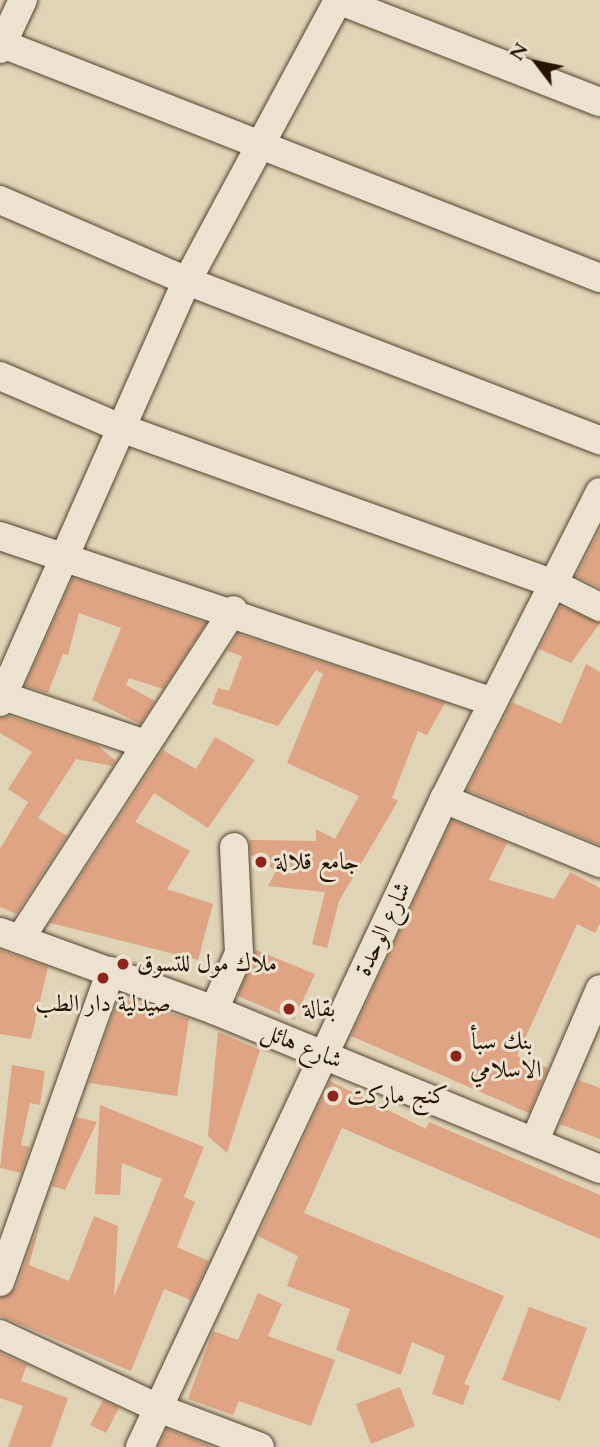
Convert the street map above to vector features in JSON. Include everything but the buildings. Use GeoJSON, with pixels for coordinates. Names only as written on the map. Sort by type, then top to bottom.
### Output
{"type":"FeatureCollection","features":[{"type":"Feature","properties":{"kind":"street"},"geometry":{"type":"LineString","coordinates":[[23,0],[1,45],[264,145],[600,278]]}},
{"type":"Feature","properties":{"kind":"street"},"geometry":{"type":"LineString","coordinates":[[146,744],[1,699],[187,281],[264,145],[338,0],[600,102]]}},
{"type":"Feature","properties":{"kind":"street"},"geometry":{"type":"LineString","coordinates":[[0,200],[187,281],[600,440]]}},
{"type":"Feature","properties":{"kind":"street"},"geometry":{"type":"LineString","coordinates":[[0,376],[121,428],[552,583],[600,607]]}},
{"type":"Feature","properties":{"kind":"street","name":"شارع الوحدة"},"geometry":{"type":"LineString","coordinates":[[140,1447],[444,799],[600,492]]}},
{"type":"Feature","properties":{"kind":"street"},"geometry":{"type":"LineString","coordinates":[[0,536],[234,610],[493,702]]}},
{"type":"Feature","properties":{"kind":"street"},"geometry":{"type":"LineString","coordinates":[[10,935],[146,744],[234,610]]}},
{"type":"Feature","properties":{"kind":"street"},"geometry":{"type":"LineString","coordinates":[[444,799],[600,863]]}},
{"type":"Feature","properties":{"kind":"street"},"geometry":{"type":"LineString","coordinates":[[214,1010],[239,953],[234,847]]}},
{"type":"Feature","properties":{"kind":"street","name":"شارع هائل"},"geometry":{"type":"LineString","coordinates":[[10,935],[214,1010],[600,1169]]}},
{"type":"Feature","properties":{"kind":"street"},"geometry":{"type":"LineString","coordinates":[[0,1282],[111,971]]}},
{"type":"Feature","properties":{"kind":"street"},"geometry":{"type":"LineString","coordinates":[[535,1140],[600,989]]}},
{"type":"Feature","properties":{"kind":"street"},"geometry":{"type":"LineString","coordinates":[[0,1334],[158,1408],[260,1447]]}},
{"type":"Feature","properties":{"kind":"place","name":"جامع قلالة"},"geometry":{"type":"Point","coordinates":[261,862]}},
{"type":"Feature","properties":{"kind":"place","name":"ملاك مول للتسوق"},"geometry":{"type":"Point","coordinates":[123,964]}},
{"type":"Feature","properties":{"kind":"place","name":"صيدلية دار الطب"},"geometry":{"type":"Point","coordinates":[103,978]}},
{"type":"Feature","properties":{"kind":"place","name":"بقالة"},"geometry":{"type":"Point","coordinates":[289,1009]}},
{"type":"Feature","properties":{"kind":"place","name":"بنك سبأ الاسلامي"},"geometry":{"type":"Point","coordinates":[456,1056]}},
{"type":"Feature","properties":{"kind":"place","name":"كنج ماركت"},"geometry":{"type":"Point","coordinates":[333,1096]}}]}
